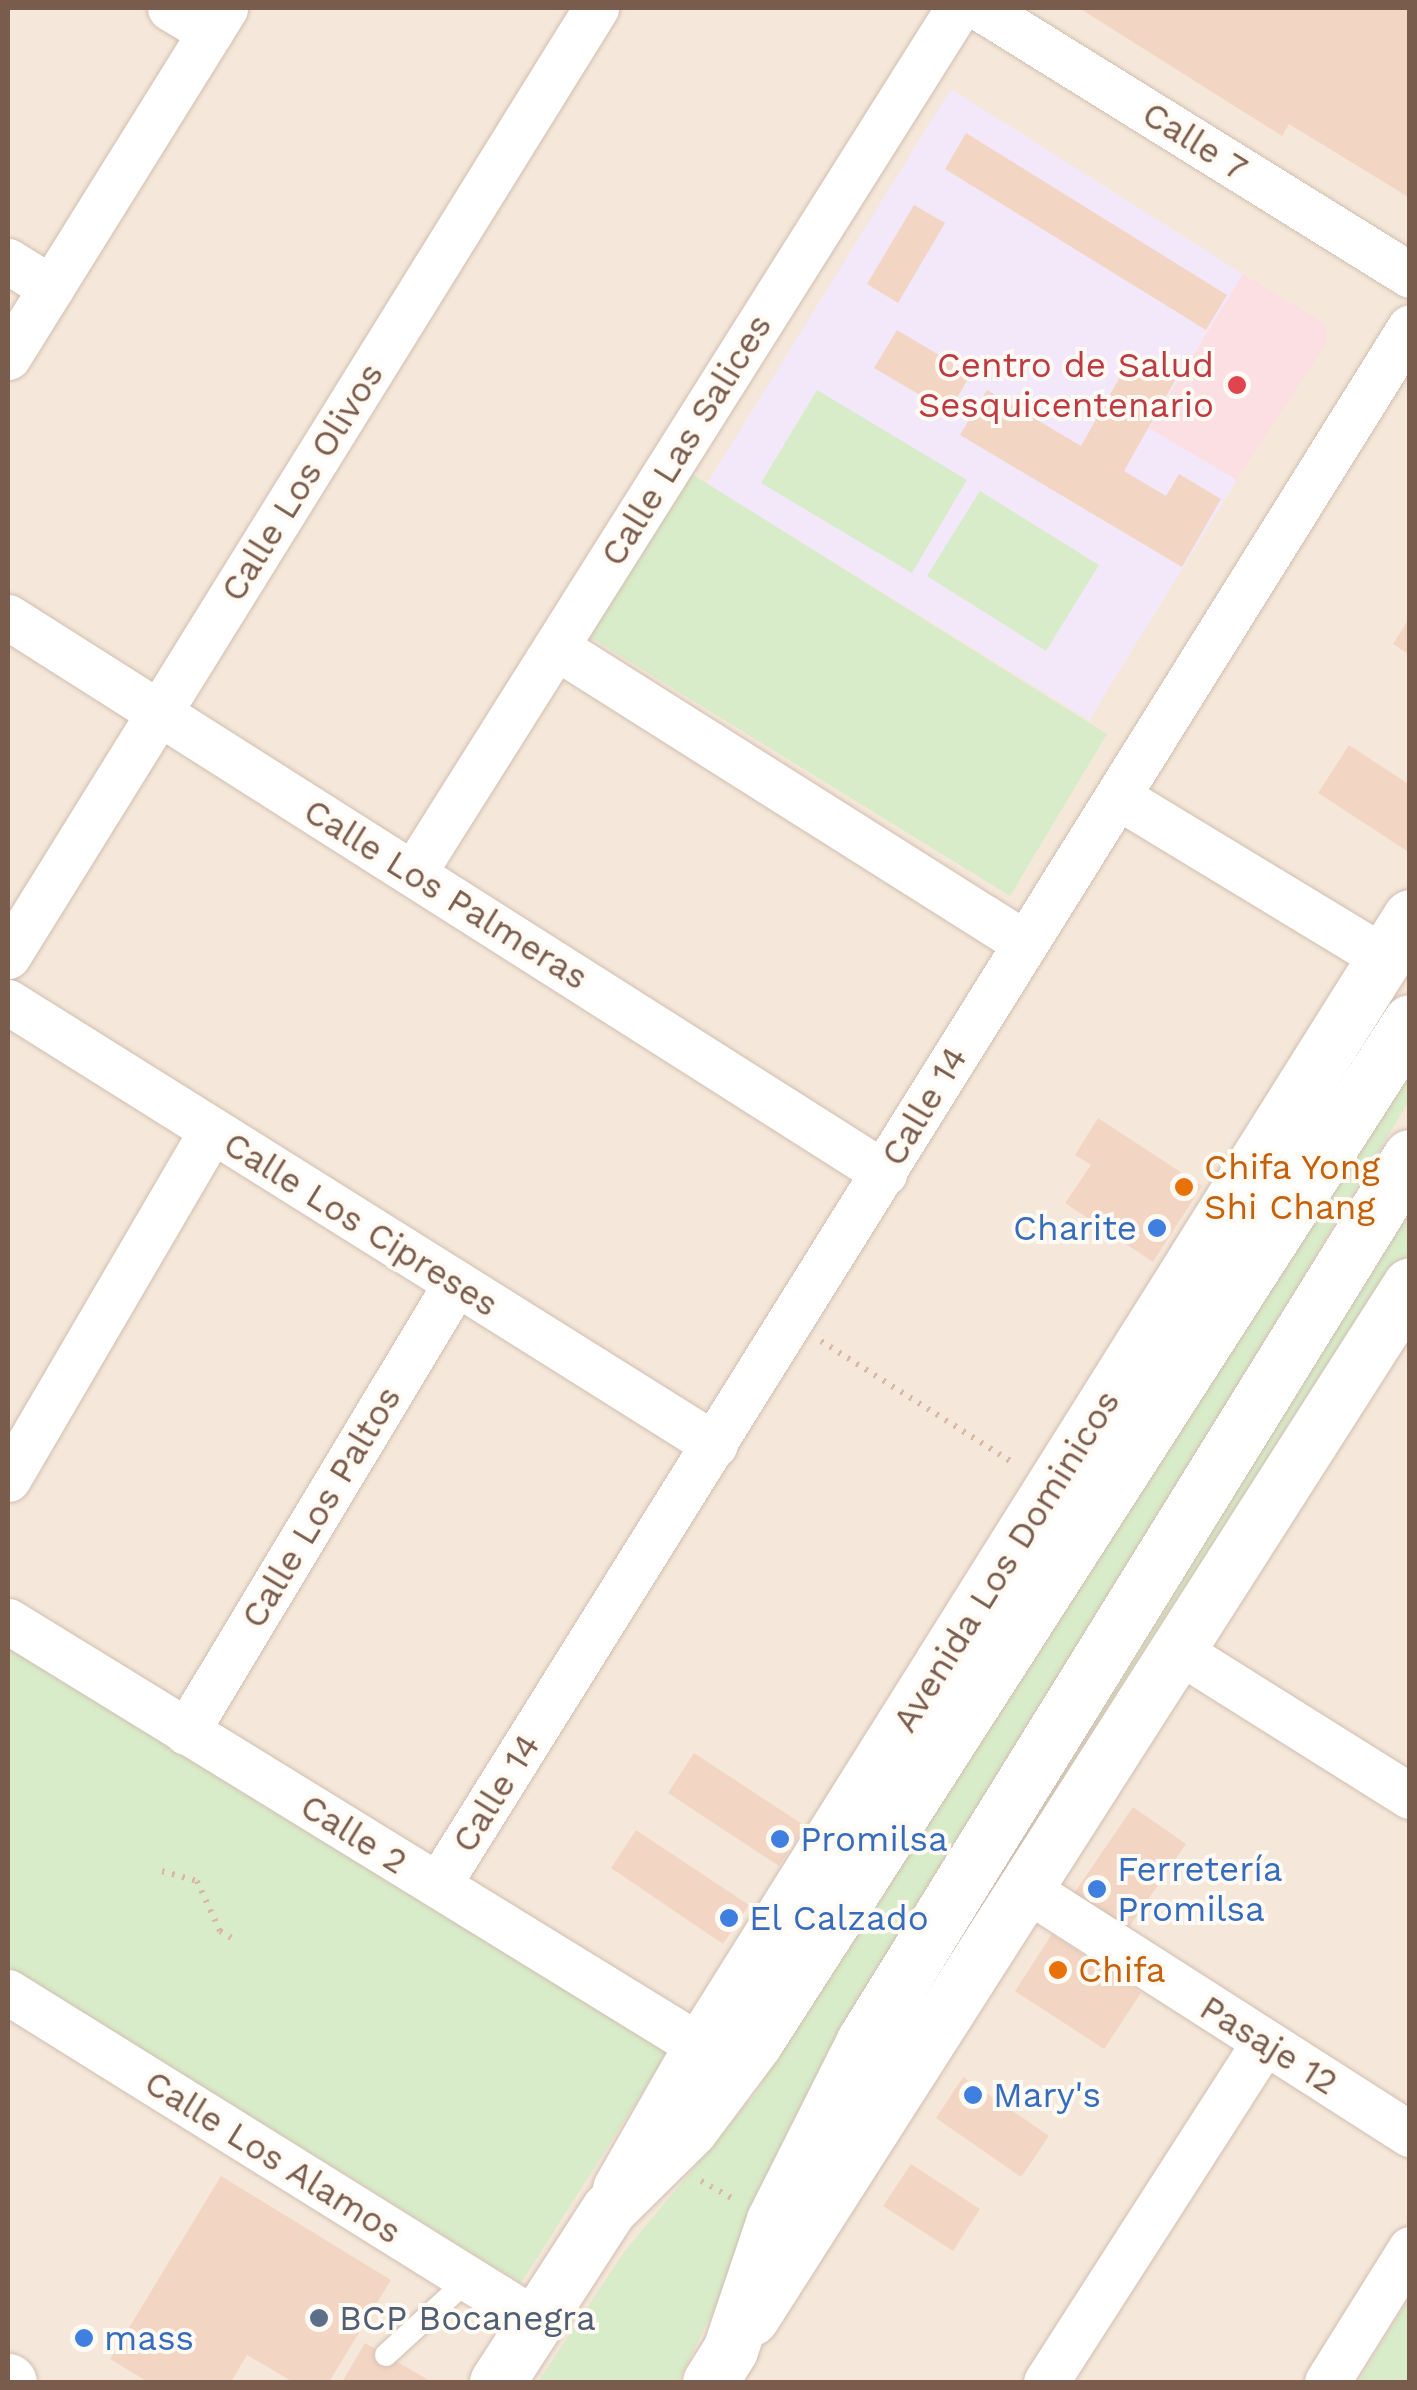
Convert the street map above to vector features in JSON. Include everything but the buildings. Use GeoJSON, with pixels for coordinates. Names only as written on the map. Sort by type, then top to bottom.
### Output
{"type":"FeatureCollection","features":[{"type":"Feature","properties":{"kind":"main road","name":"Avenida Los Dominicos"},"geometry":{"type":"LineString","coordinates":[[498,2382],[609,2209],[700,2047],[1397,938]]}},
{"type":"Feature","properties":{"kind":"main road","name":"Avenida Los Dominicos"},"geometry":{"type":"LineString","coordinates":[[609,2209],[690,2129],[755,2042],[1410,1022]]}},
{"type":"Feature","properties":{"kind":"main road"},"geometry":{"type":"LineString","coordinates":[[720,2366],[774,2220],[864,2041],[1410,1157]]}},
{"type":"Feature","properties":{"kind":"main road"},"geometry":{"type":"LineString","coordinates":[[720,2366],[1028,1890],[1410,1286]]}},
{"type":"Feature","properties":{"kind":"street"},"geometry":{"type":"LineString","coordinates":[[8,357],[218,20],[170,8]]}},
{"type":"Feature","properties":{"kind":"street","name":"Calle Los Olivos"},"geometry":{"type":"LineString","coordinates":[[8,956],[596,8]]}},
{"type":"Feature","properties":{"kind":"street","name":"Calle Las Salices"},"geometry":{"type":"LineString","coordinates":[[414,872],[958,8]]}},
{"type":"Feature","properties":{"kind":"street","name":"Calle 7"},"geometry":{"type":"LineString","coordinates":[[980,8],[1410,275]]}},
{"type":"Feature","properties":{"kind":"street"},"geometry":{"type":"LineString","coordinates":[[8,261],[51,288]]}},
{"type":"Feature","properties":{"kind":"street","name":"Calle 14"},"geometry":{"type":"LineString","coordinates":[[438,1885],[792,1322],[1023,942],[1120,798],[1410,326]]}},
{"type":"Feature","properties":{"kind":"street","name":"Calle Los Palmeras"},"geometry":{"type":"LineString","coordinates":[[8,617],[884,1173]]}},
{"type":"Feature","properties":{"kind":"street"},"geometry":{"type":"LineString","coordinates":[[556,647],[1023,942]]}},
{"type":"Feature","properties":{"kind":"street"},"geometry":{"type":"LineString","coordinates":[[1120,798],[1397,938]]}},
{"type":"Feature","properties":{"kind":"street","name":"Calle Los Cipreses"},"geometry":{"type":"LineString","coordinates":[[8,1002],[715,1445]]}},
{"type":"Feature","properties":{"kind":"street"},"geometry":{"type":"LineString","coordinates":[[8,1480],[212,1130]]}},
{"type":"Feature","properties":{"kind":"street","name":"Calle Los Paltos"},"geometry":{"type":"LineString","coordinates":[[186,1732],[456,1283]]}},
{"type":"Feature","properties":{"kind":"street","name":"Calle 2"},"geometry":{"type":"LineString","coordinates":[[8,1621],[700,2047]]}},
{"type":"Feature","properties":{"kind":"street"},"geometry":{"type":"LineString","coordinates":[[1177,1650],[1410,1796]]}},
{"type":"Feature","properties":{"kind":"street","name":"Pasaje 12"},"geometry":{"type":"LineString","coordinates":[[1028,1890],[1410,2134]]}},
{"type":"Feature","properties":{"kind":"street","name":"Calle Los Alamos"},"geometry":{"type":"LineString","coordinates":[[8,1992],[538,2322]]}},
{"type":"Feature","properties":{"kind":"street"},"geometry":{"type":"LineString","coordinates":[[1046,2382],[1264,2044]]}},
{"type":"Feature","properties":{"kind":"street"},"geometry":{"type":"LineString","coordinates":[[1327,2382],[1410,2249]]}},
{"type":"Feature","properties":{"kind":"lane"},"geometry":{"type":"LineString","coordinates":[[386,2355],[469,2278]]}},
{"type":"Feature","properties":{"kind":"path"},"geometry":{"type":"LineString","coordinates":[[792,1322],[1052,1488]]}},
{"type":"Feature","properties":{"kind":"path"},"geometry":{"type":"LineString","coordinates":[[162,1871],[197,1881],[220,1932],[232,1938]]}},
{"type":"Feature","properties":{"kind":"path"},"geometry":{"type":"LineString","coordinates":[[688,2174],[740,2202]]}},
{"type":"Feature","properties":{"kind":"shaded area"},"geometry":{"type":"Polygon","coordinates":[[[8,8],[1409,8],[1409,2382],[8,2382],[8,8]]]}},
{"type":"Feature","properties":{"kind":"shaded area"},"geometry":{"type":"Polygon","coordinates":[[[951,89],[1243,274],[1149,427],[1237,480],[1089,720],[707,484],[951,89]]]}},
{"type":"Feature","properties":{"kind":"shaded area","name":"Centro de Salud Sesquicentenario"},"geometry":{"type":"Polygon","coordinates":[[[1243,274],[1326,324],[1327,342],[1237,480],[1149,428],[1243,274]]]}},
{"type":"Feature","properties":{"kind":"green space"},"geometry":{"type":"Polygon","coordinates":[[[817,390],[967,480],[912,573],[761,483],[817,390]]]}},
{"type":"Feature","properties":{"kind":"green space"},"geometry":{"type":"Polygon","coordinates":[[[692,474],[1107,734],[1010,896],[588,636],[692,474]]]}},
{"type":"Feature","properties":{"kind":"green space"},"geometry":{"type":"Polygon","coordinates":[[[980,491],[1099,565],[1046,651],[927,576],[980,491]]]}},
{"type":"Feature","properties":{"kind":"green space"},"geometry":{"type":"Polygon","coordinates":[[[1409,1037],[1409,1101],[790,2126],[732,2274],[678,2382],[538,2382],[624,2252],[756,2093],[1409,1037]]]}},
{"type":"Feature","properties":{"kind":"green space"},"geometry":{"type":"Polygon","coordinates":[[[1409,1202],[1409,1253],[830,2166],[898,2013],[1409,1202]]]}},
{"type":"Feature","properties":{"kind":"green space"},"geometry":{"type":"Polygon","coordinates":[[[8,1637],[668,2052],[521,2283],[8,1966],[8,1637]]]}},
{"type":"Feature","properties":{"kind":"green space"},"geometry":{"type":"Polygon","coordinates":[[[1409,2298],[1409,2382],[1358,2382],[1409,2298]]]}},
{"type":"Feature","properties":{"kind":"place","name":"Centro de Salud Sesquicentenario"},"geometry":{"type":"Point","coordinates":[1237,385]}},
{"type":"Feature","properties":{"kind":"place","name":"Chifa Yong Shi Chang"},"geometry":{"type":"Point","coordinates":[1184,1187]}},
{"type":"Feature","properties":{"kind":"place","name":"Charite"},"geometry":{"type":"Point","coordinates":[1157,1228]}},
{"type":"Feature","properties":{"kind":"place","name":"Promilsa"},"geometry":{"type":"Point","coordinates":[780,1839]}},
{"type":"Feature","properties":{"kind":"place","name":"Ferretería Promilsa"},"geometry":{"type":"Point","coordinates":[1097,1889]}},
{"type":"Feature","properties":{"kind":"place","name":"El Calzado"},"geometry":{"type":"Point","coordinates":[729,1918]}},
{"type":"Feature","properties":{"kind":"place","name":"Chifa"},"geometry":{"type":"Point","coordinates":[1058,1970]}},
{"type":"Feature","properties":{"kind":"place","name":"Mary's"},"geometry":{"type":"Point","coordinates":[973,2095]}},
{"type":"Feature","properties":{"kind":"place","name":"BCP Bocanegra"},"geometry":{"type":"Point","coordinates":[319,2318]}},
{"type":"Feature","properties":{"kind":"place","name":"mass"},"geometry":{"type":"Point","coordinates":[84,2338]}}]}
